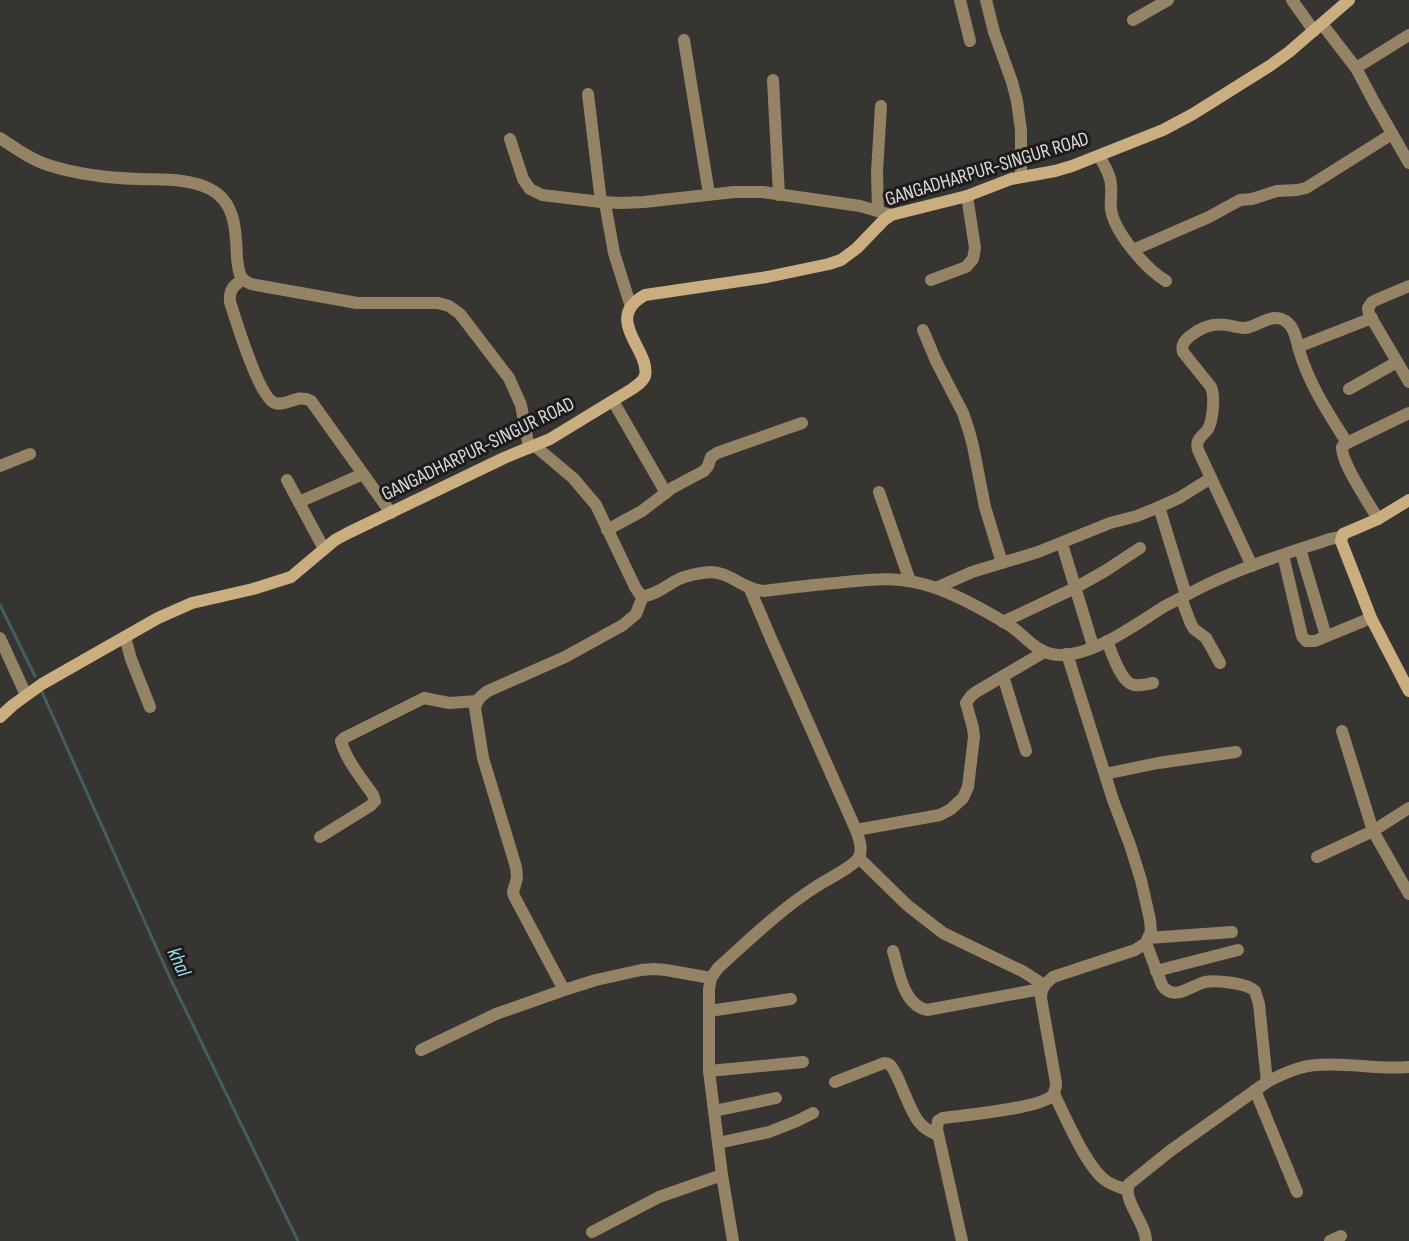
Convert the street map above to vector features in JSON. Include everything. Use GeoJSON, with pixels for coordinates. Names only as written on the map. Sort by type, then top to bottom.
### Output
{"type":"FeatureCollection","features":[{"type":"Feature","properties":{"kind":"street"},"geometry":{"type":"LineString","coordinates":[[960,0],[970,41]]}},
{"type":"Feature","properties":{"kind":"street"},"geometry":{"type":"LineString","coordinates":[[986,0],[1017,101],[1022,145],[1021,176]]}},
{"type":"Feature","properties":{"kind":"street"},"geometry":{"type":"LineString","coordinates":[[1133,20],[1169,0]]}},
{"type":"Feature","properties":{"kind":"street"},"geometry":{"type":"LineString","coordinates":[[1292,0],[1356,68],[1409,163]]}},
{"type":"Feature","properties":{"kind":"street","name":"GANGADHARPUR-SINGUR ROAD"},"geometry":{"type":"LineString","coordinates":[[0,717],[42,684],[158,618],[192,603],[253,589],[291,577],[335,540],[448,485],[561,434],[632,389],[645,376],[644,365],[628,325],[631,307],[637,299],[645,295],[767,277],[841,260],[858,248],[891,215],[967,196],[1021,176],[1055,171],[1163,130],[1271,65],[1349,0]]}},
{"type":"Feature","properties":{"kind":"street"},"geometry":{"type":"LineString","coordinates":[[1356,68],[1409,35]]}},
{"type":"Feature","properties":{"kind":"street"},"geometry":{"type":"LineString","coordinates":[[684,40],[709,194]]}},
{"type":"Feature","properties":{"kind":"street"},"geometry":{"type":"LineString","coordinates":[[773,80],[779,195]]}},
{"type":"Feature","properties":{"kind":"street"},"geometry":{"type":"LineString","coordinates":[[588,94],[603,202],[614,253],[631,307]]}},
{"type":"Feature","properties":{"kind":"street"},"geometry":{"type":"LineString","coordinates":[[878,212],[877,172],[881,105]]}},
{"type":"Feature","properties":{"kind":"street"},"geometry":{"type":"LineString","coordinates":[[1133,250],[1209,217],[1236,201],[1252,199],[1277,191],[1306,188],[1392,134]]}},
{"type":"Feature","properties":{"kind":"street"},"geometry":{"type":"LineString","coordinates":[[0,138],[30,158],[48,165],[105,177],[183,181],[200,184],[214,190],[225,201],[231,212],[235,225],[238,269],[243,279],[251,284],[357,303],[438,303],[449,306],[460,314],[509,378],[521,405],[532,447],[566,471],[596,505],[635,587],[643,596]]}},
{"type":"Feature","properties":{"kind":"street"},"geometry":{"type":"LineString","coordinates":[[510,139],[523,179],[530,189],[542,195],[603,202],[644,202],[747,191],[860,206],[891,215]]}},
{"type":"Feature","properties":{"kind":"street"},"geometry":{"type":"LineString","coordinates":[[1099,156],[1111,180],[1112,216],[1133,250],[1152,271],[1166,281]]}},
{"type":"Feature","properties":{"kind":"street"},"geometry":{"type":"LineString","coordinates":[[931,280],[966,267],[973,259],[975,248],[967,196]]}},
{"type":"Feature","properties":{"kind":"street"},"geometry":{"type":"LineString","coordinates":[[243,279],[232,288],[230,302],[248,356],[266,396],[274,403],[280,404],[302,398],[311,401],[391,513]]}},
{"type":"Feature","properties":{"kind":"street"},"geometry":{"type":"LineString","coordinates":[[1409,286],[1372,303],[1368,308],[1369,314],[1402,363],[1409,382]]}},
{"type":"Feature","properties":{"kind":"street"},"geometry":{"type":"LineString","coordinates":[[1252,566],[1203,462],[1197,442],[1210,425],[1214,393],[1183,352],[1184,341],[1208,325],[1245,328],[1275,318],[1288,323],[1292,328],[1304,367],[1312,384],[1347,443]]}},
{"type":"Feature","properties":{"kind":"street"},"geometry":{"type":"LineString","coordinates":[[1298,347],[1372,318]]}},
{"type":"Feature","properties":{"kind":"street"},"geometry":{"type":"LineString","coordinates":[[924,330],[936,361],[963,413],[973,446],[985,507],[1002,563]]}},
{"type":"Feature","properties":{"kind":"street"},"geometry":{"type":"LineString","coordinates":[[1349,389],[1402,363]]}},
{"type":"Feature","properties":{"kind":"street"},"geometry":{"type":"LineString","coordinates":[[613,401],[666,493]]}},
{"type":"Feature","properties":{"kind":"street"},"geometry":{"type":"LineString","coordinates":[[1378,519],[1343,458],[1342,447],[1409,413]]}},
{"type":"Feature","properties":{"kind":"street"},"geometry":{"type":"LineString","coordinates":[[607,530],[642,511],[666,493],[704,471],[711,458],[717,453],[802,423]]}},
{"type":"Feature","properties":{"kind":"street"},"geometry":{"type":"LineString","coordinates":[[0,466],[30,454]]}},
{"type":"Feature","properties":{"kind":"street"},"geometry":{"type":"LineString","coordinates":[[299,502],[363,474]]}},
{"type":"Feature","properties":{"kind":"street"},"geometry":{"type":"LineString","coordinates":[[936,588],[972,572],[1062,544],[1102,526],[1137,516],[1179,498],[1211,478]]}},
{"type":"Feature","properties":{"kind":"street"},"geometry":{"type":"LineString","coordinates":[[287,480],[324,549]]}},
{"type":"Feature","properties":{"kind":"street"},"geometry":{"type":"LineString","coordinates":[[879,492],[910,581]]}},
{"type":"Feature","properties":{"kind":"street"},"geometry":{"type":"LineString","coordinates":[[643,596],[654,594],[687,576],[710,572],[725,575],[749,587],[764,591],[880,578],[910,581],[936,588],[1003,622],[1037,649],[1051,654],[1067,654],[1083,651],[1107,641],[1208,584],[1283,555],[1341,537],[1409,501]]}},
{"type":"Feature","properties":{"kind":"street"},"geometry":{"type":"LineString","coordinates":[[1159,507],[1191,624],[1206,638],[1220,663]]}},
{"type":"Feature","properties":{"kind":"street"},"geometry":{"type":"LineString","coordinates":[[1341,537],[1342,546],[1371,618],[1409,691]]}},
{"type":"Feature","properties":{"kind":"street"},"geometry":{"type":"LineString","coordinates":[[1062,544],[1093,646]]}},
{"type":"Feature","properties":{"kind":"street"},"geometry":{"type":"LineString","coordinates":[[1003,622],[1075,588],[1140,548]]}},
{"type":"Feature","properties":{"kind":"street"},"geometry":{"type":"LineString","coordinates":[[1300,549],[1326,636]]}},
{"type":"Feature","properties":{"kind":"street"},"geometry":{"type":"LineString","coordinates":[[1283,555],[1304,640],[1311,642],[1371,618]]}},
{"type":"Feature","properties":{"kind":"street"},"geometry":{"type":"LineString","coordinates":[[733,1241],[709,1071],[711,978],[718,968],[789,906],[854,863],[859,858],[861,850],[856,830],[749,587]]}},
{"type":"Feature","properties":{"kind":"street"},"geometry":{"type":"LineString","coordinates":[[564,990],[514,896],[516,867],[483,758],[475,708],[480,696],[488,691],[565,657],[623,625],[636,614],[643,596]]}},
{"type":"Feature","properties":{"kind":"street"},"geometry":{"type":"LineString","coordinates":[[125,637],[150,707]]}},
{"type":"Feature","properties":{"kind":"street"},"geometry":{"type":"LineString","coordinates":[[0,638],[27,695]]}},
{"type":"Feature","properties":{"kind":"street"},"geometry":{"type":"LineString","coordinates":[[1107,641],[1122,676],[1130,684],[1153,682]]}},
{"type":"Feature","properties":{"kind":"street"},"geometry":{"type":"LineString","coordinates":[[856,830],[940,815],[957,804],[968,787],[974,744],[973,728],[966,703],[971,696],[1044,652]]}},
{"type":"Feature","properties":{"kind":"street"},"geometry":{"type":"LineString","coordinates":[[1067,654],[1141,880],[1150,920],[1151,931],[1147,941],[1156,971],[1165,990],[1174,993],[1207,981],[1252,987],[1257,994],[1259,1004],[1267,1082]]}},
{"type":"Feature","properties":{"kind":"street"},"geometry":{"type":"LineString","coordinates":[[1003,676],[1026,751]]}},
{"type":"Feature","properties":{"kind":"street"},"geometry":{"type":"LineString","coordinates":[[320,837],[375,801],[350,761],[341,741],[344,738],[424,698],[449,703],[477,701]]}},
{"type":"Feature","properties":{"kind":"street"},"geometry":{"type":"LineString","coordinates":[[1342,730],[1373,831],[1409,894]]}},
{"type":"Feature","properties":{"kind":"street"},"geometry":{"type":"LineString","coordinates":[[1105,774],[1158,763],[1236,752]]}},
{"type":"Feature","properties":{"kind":"street"},"geometry":{"type":"LineString","coordinates":[[1317,857],[1373,831],[1409,808]]}},
{"type":"Feature","properties":{"kind":"street"},"geometry":{"type":"LineString","coordinates":[[859,858],[907,905],[943,933],[1024,972],[1042,987]]}},
{"type":"Feature","properties":{"kind":"street"},"geometry":{"type":"LineString","coordinates":[[892,951],[912,1002],[921,1009],[927,1010],[1042,987],[1053,977],[1135,950],[1147,941],[1232,932]]}},
{"type":"Feature","properties":{"kind":"street"},"geometry":{"type":"LineString","coordinates":[[1156,971],[1238,950]]}},
{"type":"Feature","properties":{"kind":"street"},"geometry":{"type":"LineString","coordinates":[[421,1050],[496,1014],[596,980],[641,970],[666,970],[711,978]]}},
{"type":"Feature","properties":{"kind":"street"},"geometry":{"type":"LineString","coordinates":[[962,1241],[937,1124],[943,1118],[1020,1108],[1047,1099],[1054,1094],[1056,1083],[1041,998],[1042,987]]}},
{"type":"Feature","properties":{"kind":"street"},"geometry":{"type":"LineString","coordinates":[[709,1011],[791,999]]}},
{"type":"Feature","properties":{"kind":"street"},"geometry":{"type":"LineString","coordinates":[[709,1071],[804,1062]]}},
{"type":"Feature","properties":{"kind":"street"},"geometry":{"type":"LineString","coordinates":[[835,1082],[884,1063],[889,1064],[894,1070],[917,1121],[924,1128],[939,1135]]}},
{"type":"Feature","properties":{"kind":"street"},"geometry":{"type":"LineString","coordinates":[[1146,1241],[1145,1232],[1128,1196],[1129,1184],[1161,1158],[1267,1082],[1284,1073],[1314,1065],[1409,1067]]}},
{"type":"Feature","properties":{"kind":"street"},"geometry":{"type":"LineString","coordinates":[[1255,1090],[1297,1192]]}},
{"type":"Feature","properties":{"kind":"street"},"geometry":{"type":"LineString","coordinates":[[1054,1094],[1098,1174],[1106,1182],[1127,1190]]}},
{"type":"Feature","properties":{"kind":"street"},"geometry":{"type":"LineString","coordinates":[[714,1111],[776,1098]]}},
{"type":"Feature","properties":{"kind":"street"},"geometry":{"type":"LineString","coordinates":[[718,1143],[769,1132],[813,1113]]}},
{"type":"Feature","properties":{"kind":"street"},"geometry":{"type":"LineString","coordinates":[[592,1232],[659,1197],[722,1175]]}},
{"type":"Feature","properties":{"kind":"waterway","name":"khal"},"geometry":{"type":"LineString","coordinates":[[0,605],[35,676]]}},
{"type":"Feature","properties":{"kind":"waterway","name":"khal"},"geometry":{"type":"LineString","coordinates":[[42,692],[170,978],[298,1241]]}}]}
